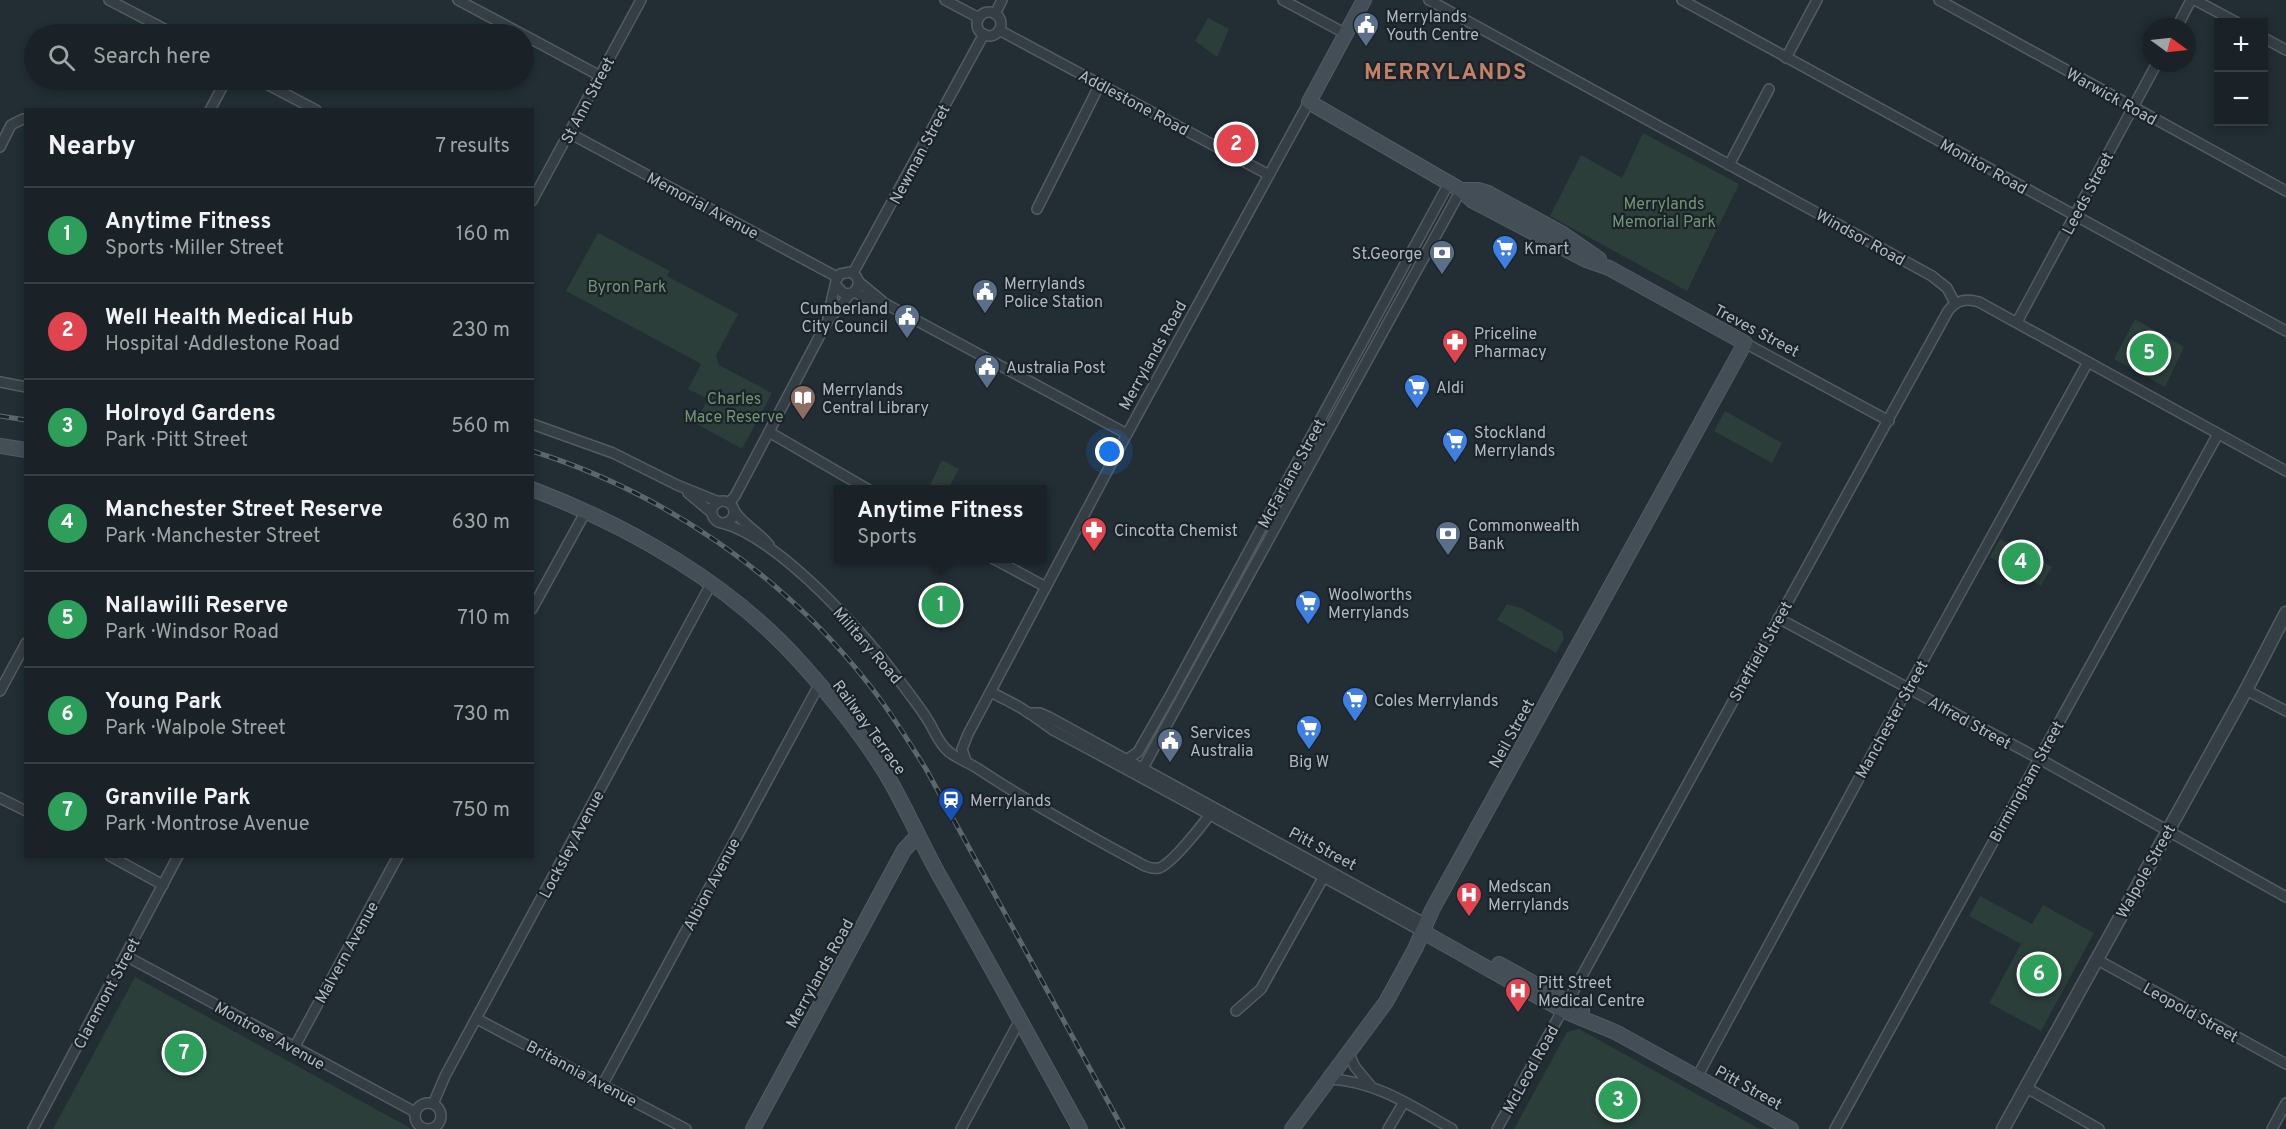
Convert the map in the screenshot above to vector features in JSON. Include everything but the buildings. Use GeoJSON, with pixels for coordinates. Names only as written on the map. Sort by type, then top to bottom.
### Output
{"type":"FeatureCollection","features":[{"type":"Feature","properties":{"kind":"main road","name":"Merrylands Road"},"geometry":{"type":"LineString","coordinates":[[1310,102],[1364,0]]}},
{"type":"Feature","properties":{"kind":"main road","name":"Treves Street"},"geometry":{"type":"LineString","coordinates":[[1310,102],[1455,186],[1473,201],[1586,260],[1609,268],[1745,343]]}},
{"type":"Feature","properties":{"kind":"main road","name":"Neil Street"},"geometry":{"type":"LineString","coordinates":[[1292,1129],[1386,1002],[1432,910],[1745,343]]}},
{"type":"Feature","properties":{"kind":"main road"},"geometry":{"type":"LineString","coordinates":[[0,446],[24,450]]}},
{"type":"Feature","properties":{"kind":"main road","name":"Railway Terrace"},"geometry":{"type":"LineString","coordinates":[[534,490],[586,511],[643,540],[711,584],[771,633],[800,661],[859,735],[893,784],[918,835],[1080,1129]]}},
{"type":"Feature","properties":{"kind":"main road","name":"Merrylands Road"},"geometry":{"type":"LineString","coordinates":[[753,1129],[904,850],[918,835]]}},
{"type":"Feature","properties":{"kind":"main road","name":"Pitt Street"},"geometry":{"type":"LineString","coordinates":[[1425,928],[1565,1005],[1589,1022],[1595,1022],[1791,1129]]}},
{"type":"Feature","properties":{"kind":"street"},"geometry":{"type":"LineString","coordinates":[[109,0],[155,24]]}},
{"type":"Feature","properties":{"kind":"street"},"geometry":{"type":"LineString","coordinates":[[458,0],[503,24]]}},
{"type":"Feature","properties":{"kind":"street","name":"St Ann Street"},"geometry":{"type":"LineString","coordinates":[[534,197],[641,0]]}},
{"type":"Feature","properties":{"kind":"street"},"geometry":{"type":"LineString","coordinates":[[945,0],[979,18]]}},
{"type":"Feature","properties":{"kind":"street"},"geometry":{"type":"LineString","coordinates":[[995,14],[1002,0]]}},
{"type":"Feature","properties":{"kind":"street"},"geometry":{"type":"LineString","coordinates":[[1283,0],[1346,34]]}},
{"type":"Feature","properties":{"kind":"street","name":"Windsor Road"},"geometry":{"type":"LineString","coordinates":[[1429,0],[1932,276],[1947,288],[1955,303]]}},
{"type":"Feature","properties":{"kind":"street","name":"Monitor Road"},"geometry":{"type":"LineString","coordinates":[[1682,0],[2286,331]]}},
{"type":"Feature","properties":{"kind":"street"},"geometry":{"type":"LineString","coordinates":[[1786,58],[1817,0]]}},
{"type":"Feature","properties":{"kind":"street","name":"Warwick Road"},"geometry":{"type":"LineString","coordinates":[[1939,0],[2286,191]]}},
{"type":"Feature","properties":{"kind":"street"},"geometry":{"type":"LineString","coordinates":[[2182,18],[2193,0],[2228,18]]}},
{"type":"Feature","properties":{"kind":"street"},"geometry":{"type":"LineString","coordinates":[[984,13],[995,14],[1001,23],[999,30],[994,34],[984,34],[978,29],[979,18],[984,13]]}},
{"type":"Feature","properties":{"kind":"street","name":"Addlestone Road"},"geometry":{"type":"LineString","coordinates":[[999,30],[1269,176]]}},
{"type":"Feature","properties":{"kind":"street","name":"Newman Street"},"geometry":{"type":"LineString","coordinates":[[853,273],[984,34]]}},
{"type":"Feature","properties":{"kind":"street"},"geometry":{"type":"LineString","coordinates":[[2268,40],[2286,50]]}},
{"type":"Feature","properties":{"kind":"street"},"geometry":{"type":"LineString","coordinates":[[534,41],[600,76]]}},
{"type":"Feature","properties":{"kind":"street","name":"Leeds Street"},"geometry":{"type":"LineString","coordinates":[[2017,322],[2152,72]]}},
{"type":"Feature","properties":{"kind":"street"},"geometry":{"type":"LineString","coordinates":[[1037,209],[1100,84]]}},
{"type":"Feature","properties":{"kind":"street"},"geometry":{"type":"LineString","coordinates":[[1729,165],[1769,89]]}},
{"type":"Feature","properties":{"kind":"street"},"geometry":{"type":"LineString","coordinates":[[211,108],[221,90]]}},
{"type":"Feature","properties":{"kind":"street"},"geometry":{"type":"LineString","coordinates":[[278,90],[312,108]]}},
{"type":"Feature","properties":{"kind":"street","name":"Merrylands Road"},"geometry":{"type":"LineString","coordinates":[[966,761],[962,749],[964,742],[1127,434],[1310,102]]}},
{"type":"Feature","properties":{"kind":"street"},"geometry":{"type":"LineString","coordinates":[[0,147],[11,125],[23,119]]}},
{"type":"Feature","properties":{"kind":"street","name":"Memorial Avenue"},"geometry":{"type":"LineString","coordinates":[[569,133],[837,281]]}},
{"type":"Feature","properties":{"kind":"street","name":"McFarlane Street"},"geometry":{"type":"LineString","coordinates":[[1128,759],[1138,752],[1170,696],[1455,186]]}},
{"type":"Feature","properties":{"kind":"street","name":"McFarlane Street"},"geometry":{"type":"LineString","coordinates":[[1143,768],[1455,186]]}},
{"type":"Feature","properties":{"kind":"street"},"geometry":{"type":"LineString","coordinates":[[827,322],[837,281],[843,272],[853,273],[859,282],[884,303]]}},
{"type":"Feature","properties":{"kind":"street"},"geometry":{"type":"LineString","coordinates":[[837,281],[843,293],[852,293],[884,303],[1127,434]]}},
{"type":"Feature","properties":{"kind":"street"},"geometry":{"type":"LineString","coordinates":[[727,505],[732,519],[722,523],[716,520],[712,513],[714,507],[727,505],[735,496],[827,322],[859,282]]}},
{"type":"Feature","properties":{"kind":"street"},"geometry":{"type":"LineString","coordinates":[[1955,303],[1973,300],[2017,322],[2286,471]]}},
{"type":"Feature","properties":{"kind":"street","name":"Sheffield Street"},"geometry":{"type":"LineString","coordinates":[[1565,1005],[1948,311],[1955,303]]}},
{"type":"Feature","properties":{"kind":"street","name":"Treves Street"},"geometry":{"type":"LineString","coordinates":[[1745,343],[1889,421]]}},
{"type":"Feature","properties":{"kind":"street","name":"Manchester Street"},"geometry":{"type":"LineString","coordinates":[[1697,1077],[2088,362]]}},
{"type":"Feature","properties":{"kind":"street"},"geometry":{"type":"LineString","coordinates":[[0,382],[24,387]]}},
{"type":"Feature","properties":{"kind":"street","name":"Military Road"},"geometry":{"type":"LineString","coordinates":[[534,425],[613,453],[676,485],[727,505],[762,536],[772,549]]}},
{"type":"Feature","properties":{"kind":"street"},"geometry":{"type":"LineString","coordinates":[[769,432],[862,485]]}},
{"type":"Feature","properties":{"kind":"street","name":"Birmingham Street"},"geometry":{"type":"LineString","coordinates":[[1835,1129],[2218,434]]}},
{"type":"Feature","properties":{"kind":"street","name":"Military Road"},"geometry":{"type":"LineString","coordinates":[[676,485],[712,513]]}},
{"type":"Feature","properties":{"kind":"street"},"geometry":{"type":"LineString","coordinates":[[534,605],[586,511]]}},
{"type":"Feature","properties":{"kind":"street","name":"Military Road"},"geometry":{"type":"LineString","coordinates":[[722,523],[742,530],[772,549],[837,607],[893,671],[928,720],[939,741],[950,753],[966,761]]}},
{"type":"Feature","properties":{"kind":"street"},"geometry":{"type":"LineString","coordinates":[[1001,563],[1046,587]]}},
{"type":"Feature","properties":{"kind":"street","name":"Locksley Avenue"},"geometry":{"type":"LineString","coordinates":[[433,1104],[445,1076],[711,584]]}},
{"type":"Feature","properties":{"kind":"street","name":"Walpole Street"},"geometry":{"type":"LineString","coordinates":[[2003,1129],[2246,690],[2286,613]]}},
{"type":"Feature","properties":{"kind":"street","name":"Alfred Street"},"geometry":{"type":"LineString","coordinates":[[1778,618],[2286,897]]}},
{"type":"Feature","properties":{"kind":"street"},"geometry":{"type":"LineString","coordinates":[[0,691],[24,647]]}},
{"type":"Feature","properties":{"kind":"street","name":"Albion Avenue"},"geometry":{"type":"LineString","coordinates":[[603,1084],[819,685]]}},
{"type":"Feature","properties":{"kind":"street"},"geometry":{"type":"LineString","coordinates":[[2246,690],[2286,711]]}},
{"type":"Feature","properties":{"kind":"street","name":"Pitt Street"},"geometry":{"type":"LineString","coordinates":[[991,692],[1030,713],[1044,724],[1425,928]]}},
{"type":"Feature","properties":{"kind":"street","name":"Pitt Street"},"geometry":{"type":"LineString","coordinates":[[1030,713],[1040,712],[1128,759],[1211,812],[1323,878],[1425,928]]}},
{"type":"Feature","properties":{"kind":"street"},"geometry":{"type":"LineString","coordinates":[[966,761],[1030,802],[1149,868],[1163,866],[1211,812]]}},
{"type":"Feature","properties":{"kind":"street"},"geometry":{"type":"LineString","coordinates":[[0,798],[24,810]]}},
{"type":"Feature","properties":{"kind":"street"},"geometry":{"type":"LineString","coordinates":[[114,858],[163,885]]}},
{"type":"Feature","properties":{"kind":"street","name":"Claremont Street"},"geometry":{"type":"LineString","coordinates":[[33,1129],[177,858]]}},
{"type":"Feature","properties":{"kind":"street","name":"Malvern Avenue"},"geometry":{"type":"LineString","coordinates":[[294,1048],[397,858]]}},
{"type":"Feature","properties":{"kind":"street"},"geometry":{"type":"LineString","coordinates":[[1236,1011],[1261,989],[1323,878]]}},
{"type":"Feature","properties":{"kind":"street","name":"Montrose Avenue"},"geometry":{"type":"LineString","coordinates":[[126,956],[416,1112]]}},
{"type":"Feature","properties":{"kind":"street","name":"Leopold Street"},"geometry":{"type":"LineString","coordinates":[[2096,959],[2286,1064]]}},
{"type":"Feature","properties":{"kind":"street","name":"McLeod Road"},"geometry":{"type":"LineString","coordinates":[[1497,1129],[1565,1005]]}},
{"type":"Feature","properties":{"kind":"street","name":"Britannia Avenue"},"geometry":{"type":"LineString","coordinates":[[477,1019],[686,1129]]}},
{"type":"Feature","properties":{"kind":"street"},"geometry":{"type":"LineString","coordinates":[[961,1129],[1020,1020]]}},
{"type":"Feature","properties":{"kind":"street"},"geometry":{"type":"LineString","coordinates":[[1349,1054],[1355,1067],[1370,1085]]}},
{"type":"Feature","properties":{"kind":"street"},"geometry":{"type":"LineString","coordinates":[[1329,1080],[1344,1080],[1370,1085],[1452,1129]]}},
{"type":"Feature","properties":{"kind":"street"},"geometry":{"type":"LineString","coordinates":[[2025,1088],[2099,1129]]}},
{"type":"Feature","properties":{"kind":"street"},"geometry":{"type":"LineString","coordinates":[[1388,1129],[1404,1102]]}},
{"type":"Feature","properties":{"kind":"street"},"geometry":{"type":"LineString","coordinates":[[2272,1129],[2286,1103]]}},
{"type":"Feature","properties":{"kind":"street"},"geometry":{"type":"LineString","coordinates":[[433,1104],[440,1114],[438,1123],[432,1129],[420,1127],[416,1120],[416,1112],[420,1105],[433,1104]]}},
{"type":"Feature","properties":{"kind":"green space"},"geometry":{"type":"Polygon","coordinates":[[[1208,18],[1229,29],[1217,57],[1195,41],[1208,18]]]}},
{"type":"Feature","properties":{"kind":"green space","name":"Merrylands Memorial Park"},"geometry":{"type":"Polygon","coordinates":[[[1643,133],[1739,184],[1687,291],[1550,216],[1581,155],[1622,178],[1643,133]]]}},
{"type":"Feature","properties":{"kind":"green space","name":"Byron Park"},"geometry":{"type":"Polygon","coordinates":[[[598,233],[670,271],[667,276],[738,314],[716,356],[719,365],[772,393],[742,449],[695,423],[708,399],[688,389],[701,364],[566,291],[598,233]]]}},
{"type":"Feature","properties":{"kind":"green space"},"geometry":{"type":"Polygon","coordinates":[[[2135,319],[2184,347],[2165,387],[2114,359],[2135,319]]]}},
{"type":"Feature","properties":{"kind":"green space"},"geometry":{"type":"Polygon","coordinates":[[[1725,411],[1782,443],[1772,463],[1714,431],[1725,411]]]}},
{"type":"Feature","properties":{"kind":"green space"},"geometry":{"type":"Polygon","coordinates":[[[944,461],[959,469],[950,485],[930,485],[941,462],[944,461]]]}},
{"type":"Feature","properties":{"kind":"green space"},"geometry":{"type":"Polygon","coordinates":[[[2000,539],[2052,567],[2041,586],[1990,557],[2000,539]]]}},
{"type":"Feature","properties":{"kind":"green space"},"geometry":{"type":"Polygon","coordinates":[[[1507,604],[1521,608],[1562,631],[1564,639],[1556,653],[1497,620],[1507,604]]]}},
{"type":"Feature","properties":{"kind":"green space"},"geometry":{"type":"Polygon","coordinates":[[[1980,896],[2032,924],[2043,905],[2094,933],[2041,1031],[1989,1003],[2021,944],[1969,916],[1980,896]]]}},
{"type":"Feature","properties":{"kind":"green space"},"geometry":{"type":"Polygon","coordinates":[[[135,977],[412,1129],[53,1129],[135,977]]]}},
{"type":"Feature","properties":{"kind":"green space"},"geometry":{"type":"Polygon","coordinates":[[[1579,1029],[1760,1129],[1514,1129],[1567,1032],[1579,1029]]]}},
{"type":"Feature","properties":{"kind":"railway"},"geometry":{"type":"LineString","coordinates":[[0,416],[24,420]]}},
{"type":"Feature","properties":{"kind":"railway"},"geometry":{"type":"LineString","coordinates":[[534,452],[581,468],[628,489],[717,542],[759,573],[834,643],[883,703],[926,769],[1123,1129]]}},
{"type":"Feature","properties":{"kind":"place","name":"Merrylands Youth Centre"},"geometry":{"type":"Point","coordinates":[1366,48]}},
{"type":"Feature","properties":{"kind":"place","name":"Well Health Medical Hub"},"geometry":{"type":"Point","coordinates":[1236,144]}},
{"type":"Feature","properties":{"kind":"place","name":"Kmart"},"geometry":{"type":"Point","coordinates":[1505,271]}},
{"type":"Feature","properties":{"kind":"place","name":"St.George"},"geometry":{"type":"Point","coordinates":[1442,276]}},
{"type":"Feature","properties":{"kind":"place","name":"Merrylands Police Station"},"geometry":{"type":"Point","coordinates":[985,315]}},
{"type":"Feature","properties":{"kind":"place","name":"Cumberland City Council"},"geometry":{"type":"Point","coordinates":[907,340]}},
{"type":"Feature","properties":{"kind":"place","name":"Nallawilli Reserve"},"geometry":{"type":"Point","coordinates":[2149,353]}},
{"type":"Feature","properties":{"kind":"place","name":"Priceline Pharmacy"},"geometry":{"type":"Point","coordinates":[1455,365]}},
{"type":"Feature","properties":{"kind":"place","name":"Australia Post"},"geometry":{"type":"Point","coordinates":[987,390]}},
{"type":"Feature","properties":{"kind":"place","name":"Aldi"},"geometry":{"type":"Point","coordinates":[1417,410]}},
{"type":"Feature","properties":{"kind":"place","name":"Merrylands Central Library"},"geometry":{"type":"Point","coordinates":[803,421]}},
{"type":"Feature","properties":{"kind":"place","name":"Stockland Merrylands"},"geometry":{"type":"Point","coordinates":[1455,464]}},
{"type":"Feature","properties":{"kind":"place","name":"Cincotta Chemist"},"geometry":{"type":"Point","coordinates":[1094,553]}},
{"type":"Feature","properties":{"kind":"place","name":"Commonwealth Bank"},"geometry":{"type":"Point","coordinates":[1448,557]}},
{"type":"Feature","properties":{"kind":"place","name":"Manchester Street Reserve"},"geometry":{"type":"Point","coordinates":[2021,562]}},
{"type":"Feature","properties":{"kind":"place","name":"Anytime Fitness"},"geometry":{"type":"Point","coordinates":[941,605]}},
{"type":"Feature","properties":{"kind":"place","name":"Woolworths Merrylands"},"geometry":{"type":"Point","coordinates":[1308,626]}},
{"type":"Feature","properties":{"kind":"place","name":"Coles Merrylands"},"geometry":{"type":"Point","coordinates":[1355,723]}},
{"type":"Feature","properties":{"kind":"place","name":"Big W"},"geometry":{"type":"Point","coordinates":[1309,751]}},
{"type":"Feature","properties":{"kind":"place","name":"Services Australia"},"geometry":{"type":"Point","coordinates":[1170,764]}},
{"type":"Feature","properties":{"kind":"place","name":"Merrylands"},"geometry":{"type":"Point","coordinates":[951,823]}},
{"type":"Feature","properties":{"kind":"place","name":"Medscan Merrylands"},"geometry":{"type":"Point","coordinates":[1469,918]}},
{"type":"Feature","properties":{"kind":"place","name":"Young Park"},"geometry":{"type":"Point","coordinates":[2039,974]}},
{"type":"Feature","properties":{"kind":"place","name":"Pitt Street Medical Centre"},"geometry":{"type":"Point","coordinates":[1518,1014]}},
{"type":"Feature","properties":{"kind":"place","name":"Granville Park"},"geometry":{"type":"Point","coordinates":[184,1053]}},
{"type":"Feature","properties":{"kind":"place","name":"Holroyd Gardens"},"geometry":{"type":"Point","coordinates":[1618,1100]}},
{"type":"Feature","properties":{"kind":"district","name":"MERRYLANDS"},"geometry":{"type":"Point","coordinates":[1446,71]}},
{"type":"Feature","properties":{"kind":"park label","name":"Charles Mace Reserve"},"geometry":{"type":"Point","coordinates":[734,407]}}]}
